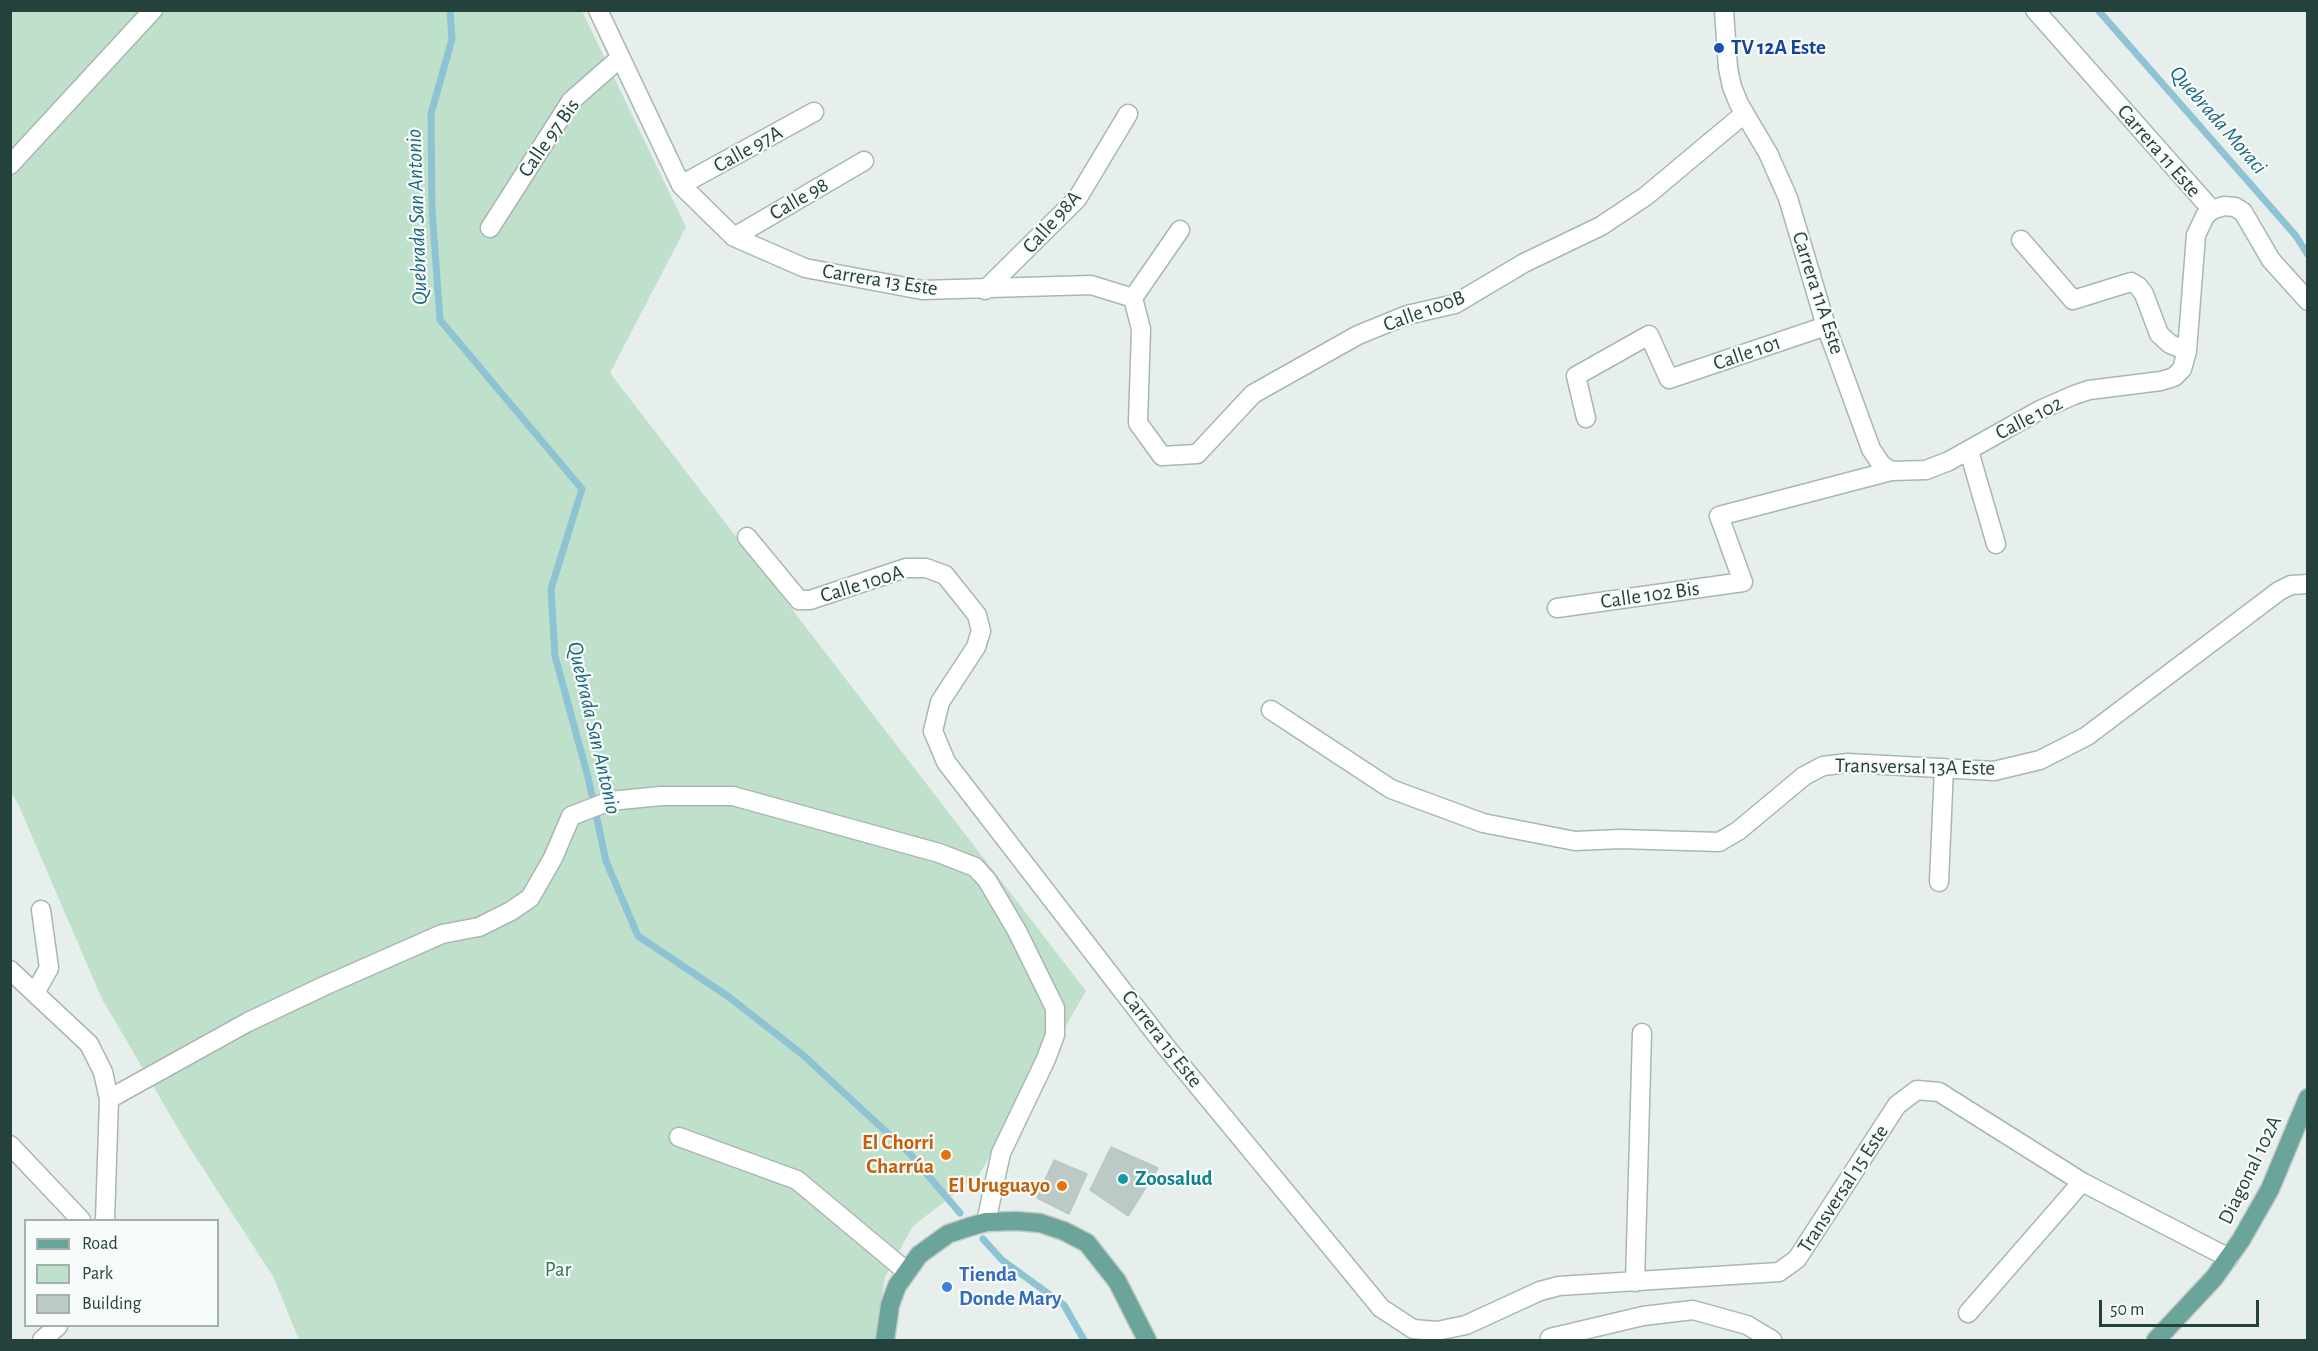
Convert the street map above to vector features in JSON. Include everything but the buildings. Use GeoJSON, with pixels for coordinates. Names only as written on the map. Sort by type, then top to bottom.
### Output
{"type":"FeatureCollection","features":[{"type":"Feature","properties":{"kind":"main road","name":"Diagonal 102A"},"geometry":{"type":"LineString","coordinates":[[2157,1341],[2229,1258],[2255,1219],[2270,1189],[2307,1098]]}},
{"type":"Feature","properties":{"kind":"main road"},"geometry":{"type":"LineString","coordinates":[[885,1341],[890,1305],[906,1271],[930,1245],[948,1234],[986,1222],[1040,1223],[1064,1231],[1087,1244],[1117,1281],[1147,1341]]}},
{"type":"Feature","properties":{"kind":"street"},"geometry":{"type":"LineString","coordinates":[[10,165],[153,10]]}},
{"type":"Feature","properties":{"kind":"street","name":"Carrera 13 Este"},"geometry":{"type":"LineString","coordinates":[[598,10],[681,185],[734,237],[805,268],[921,290],[985,290],[1091,285],[1133,298]]}},
{"type":"Feature","properties":{"kind":"street","name":"Carrera 11A Este"},"geometry":{"type":"LineString","coordinates":[[1724,10],[1728,68],[1744,114],[1768,153],[1788,198],[1826,326],[1871,449],[1881,464],[1891,471]]}},
{"type":"Feature","properties":{"kind":"street","name":"Carrera 11 Este"},"geometry":{"type":"LineString","coordinates":[[2035,10],[2212,210],[2224,206],[2235,207],[2243,212],[2271,260],[2307,301]]}},
{"type":"Feature","properties":{"kind":"street","name":"Calle 97 Bis"},"geometry":{"type":"LineString","coordinates":[[490,228],[571,101],[620,58]]}},
{"type":"Feature","properties":{"kind":"street","name":"Calle 97A"},"geometry":{"type":"LineString","coordinates":[[681,185],[814,112]]}},
{"type":"Feature","properties":{"kind":"street","name":"Calle 98A"},"geometry":{"type":"LineString","coordinates":[[985,290],[1077,199],[1128,114]]}},
{"type":"Feature","properties":{"kind":"street","name":"Calle 100B"},"geometry":{"type":"LineString","coordinates":[[1133,298],[1141,329],[1138,423],[1162,456],[1197,454],[1253,394],[1358,335],[1407,315],[1455,304],[1524,263],[1601,226],[1647,196],[1744,114]]}},
{"type":"Feature","properties":{"kind":"street","name":"Calle 98"},"geometry":{"type":"LineString","coordinates":[[734,237],[864,161]]}},
{"type":"Feature","properties":{"kind":"street","name":"Calle 102"},"geometry":{"type":"LineString","coordinates":[[1743,582],[1719,516],[1891,471],[1926,470],[1969,451],[2040,410],[2081,393],[2174,377],[2182,369],[2187,351],[2196,235],[2205,216],[2212,210]]}},
{"type":"Feature","properties":{"kind":"street"},"geometry":{"type":"LineString","coordinates":[[1133,298],[1180,230]]}},
{"type":"Feature","properties":{"kind":"street"},"geometry":{"type":"LineString","coordinates":[[2021,240],[2073,300],[2131,282],[2138,286],[2144,294],[2159,334],[2170,344],[2187,351]]}},
{"type":"Feature","properties":{"kind":"street","name":"Calle 101"},"geometry":{"type":"LineString","coordinates":[[1586,418],[1576,376],[1649,335],[1669,379],[1826,326]]}},
{"type":"Feature","properties":{"kind":"street"},"geometry":{"type":"LineString","coordinates":[[1969,451],[1996,544]]}},
{"type":"Feature","properties":{"kind":"street","name":"Calle 100A"},"geometry":{"type":"LineString","coordinates":[[747,537],[799,600],[810,600],[906,568],[926,568],[945,575],[976,615],[981,631],[976,647],[939,702],[933,731]]}},
{"type":"Feature","properties":{"kind":"street","name":"Calle 102 Bis"},"geometry":{"type":"LineString","coordinates":[[1557,608],[1743,582]]}},
{"type":"Feature","properties":{"kind":"street","name":"Transversal 13A Este"},"geometry":{"type":"LineString","coordinates":[[1271,710],[1391,789],[1483,823],[1575,841],[1620,839],[1719,843],[1738,831],[1804,776],[1823,766],[1848,764],[1994,771],[2040,760],[2087,736],[2279,591],[2291,585],[2307,584]]}},
{"type":"Feature","properties":{"kind":"street","name":"Carrera 15 Este"},"geometry":{"type":"LineString","coordinates":[[933,731],[946,762],[1166,1047],[1381,1308],[1413,1329]]}},
{"type":"Feature","properties":{"kind":"street"},"geometry":{"type":"LineString","coordinates":[[1939,882],[1944,768]]}},
{"type":"Feature","properties":{"kind":"street"},"geometry":{"type":"LineString","coordinates":[[109,1099],[248,1022],[324,986],[442,934],[479,927],[511,911],[530,898],[553,858],[571,816],[610,801],[660,796],[733,796],[939,853],[975,867],[987,880],[1017,931],[1055,1008],[1055,1035],[1046,1059],[1001,1153],[986,1222]]}},
{"type":"Feature","properties":{"kind":"street"},"geometry":{"type":"LineString","coordinates":[[35,993],[49,968],[41,910]]}},
{"type":"Feature","properties":{"kind":"street"},"geometry":{"type":"LineString","coordinates":[[10,970],[89,1044],[103,1072],[109,1099],[105,1219]]}},
{"type":"Feature","properties":{"kind":"street"},"geometry":{"type":"LineString","coordinates":[[1635,1282],[1642,1033]]}},
{"type":"Feature","properties":{"kind":"street","name":"Transversal 15 Este"},"geometry":{"type":"LineString","coordinates":[[1413,1329],[1437,1331],[1466,1325],[1540,1291],[1559,1286],[1779,1272],[1797,1259],[1897,1105],[1917,1090],[1939,1092],[2082,1182],[2229,1258]]}},
{"type":"Feature","properties":{"kind":"street"},"geometry":{"type":"LineString","coordinates":[[679,1137],[797,1180],[906,1271]]}},
{"type":"Feature","properties":{"kind":"street"},"geometry":{"type":"LineString","coordinates":[[10,1145],[79,1219]]}},
{"type":"Feature","properties":{"kind":"street"},"geometry":{"type":"LineString","coordinates":[[1968,1312],[2082,1182]]}},
{"type":"Feature","properties":{"kind":"street"},"geometry":{"type":"LineString","coordinates":[[1550,1338],[1642,1316],[1693,1310],[1747,1325],[1772,1341]]}},
{"type":"Feature","properties":{"kind":"street"},"geometry":{"type":"LineString","coordinates":[[42,1341],[57,1327]]}},
{"type":"Feature","properties":{"kind":"green space","name":"Par"},"geometry":{"type":"Polygon","coordinates":[[[11,11],[582,11],[686,227],[610,373],[1086,991],[979,1175],[913,1226],[885,1277],[875,1340],[299,1340],[274,1278],[186,1142],[102,999],[11,792],[11,11]]]}},
{"type":"Feature","properties":{"kind":"waterway","name":"Quebrada San Antonio"},"geometry":{"type":"LineString","coordinates":[[450,10],[452,39],[431,114],[432,208],[440,320],[582,489],[551,589],[555,656],[588,777],[606,861],[638,936],[729,997],[803,1055],[909,1153],[960,1213]]}},
{"type":"Feature","properties":{"kind":"waterway","name":"Quebrada Moraci"},"geometry":{"type":"LineString","coordinates":[[2098,10],[2296,236],[2308,255]]}},
{"type":"Feature","properties":{"kind":"waterway","name":"Quebrada San Antonio"},"geometry":{"type":"LineString","coordinates":[[983,1239],[1002,1260],[1064,1305],[1084,1340]]}},
{"type":"Feature","properties":{"kind":"place","name":"TV 12A Este"},"geometry":{"type":"Point","coordinates":[1719,48]}},
{"type":"Feature","properties":{"kind":"place","name":"El Chorri Charrúa"},"geometry":{"type":"Point","coordinates":[946,1155]}},
{"type":"Feature","properties":{"kind":"place","name":"Zoosalud"},"geometry":{"type":"Point","coordinates":[1123,1179]}},
{"type":"Feature","properties":{"kind":"place","name":"El Uruguayo"},"geometry":{"type":"Point","coordinates":[1062,1186]}},
{"type":"Feature","properties":{"kind":"place","name":"Tienda Donde Mary"},"geometry":{"type":"Point","coordinates":[947,1287]}}]}
